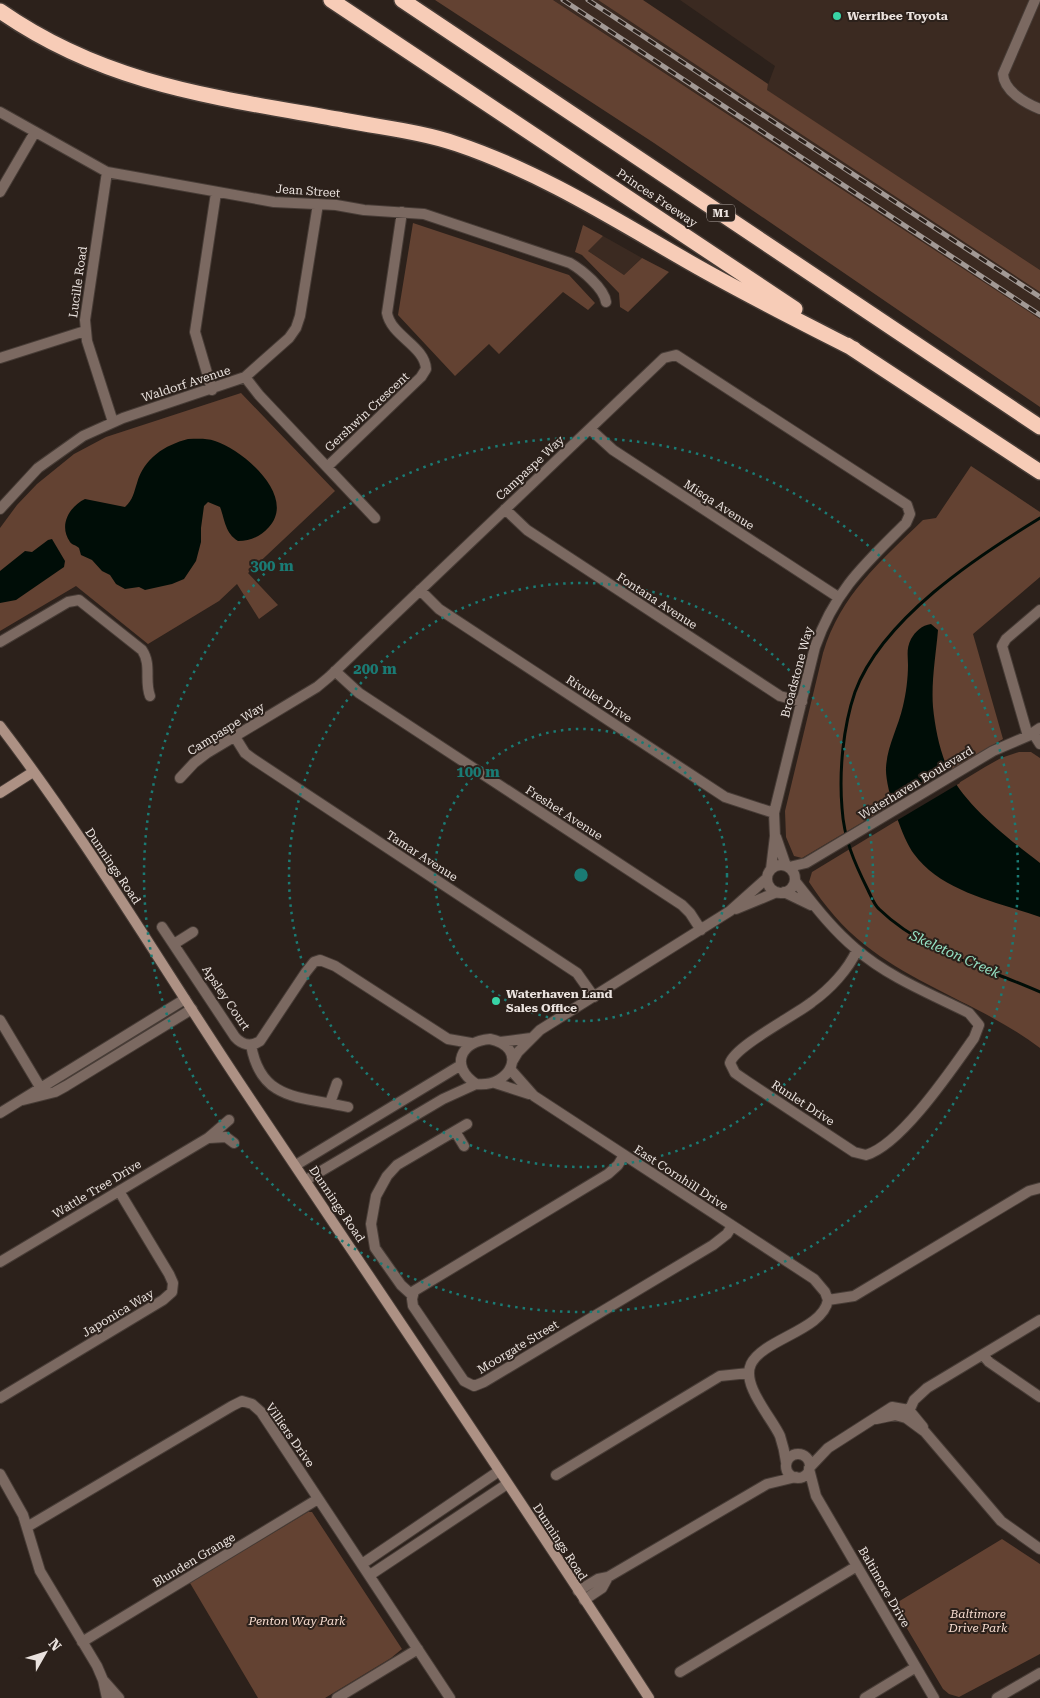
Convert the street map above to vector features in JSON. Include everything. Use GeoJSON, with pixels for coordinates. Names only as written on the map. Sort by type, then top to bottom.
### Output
{"type":"FeatureCollection","features":[{"type":"Feature","properties":{"kind":"highway","name":"Princes Freeway"},"geometry":{"type":"LineString","coordinates":[[331,0],[1040,472]]}},
{"type":"Feature","properties":{"kind":"highway","name":"Princes Freeway"},"geometry":{"type":"LineString","coordinates":[[402,0],[1040,427]]}},
{"type":"Feature","properties":{"kind":"highway"},"geometry":{"type":"LineString","coordinates":[[0,11],[19,25],[78,56],[148,82],[186,92],[393,129],[453,143],[495,157],[604,213],[718,278],[854,349]]}},
{"type":"Feature","properties":{"kind":"street"},"geometry":{"type":"LineString","coordinates":[[1035,0],[1003,74],[1004,82],[1008,89],[1040,110]]}},
{"type":"Feature","properties":{"kind":"street","name":"Jean Street"},"geometry":{"type":"LineString","coordinates":[[0,112],[107,172],[280,203],[318,204],[424,214],[570,263],[604,294],[606,302]]}},
{"type":"Feature","properties":{"kind":"street"},"geometry":{"type":"LineString","coordinates":[[0,192],[35,132]]}},
{"type":"Feature","properties":{"kind":"street","name":"Lucille Road"},"geometry":{"type":"LineString","coordinates":[[107,172],[86,306],[85,331],[114,422]]}},
{"type":"Feature","properties":{"kind":"street"},"geometry":{"type":"LineString","coordinates":[[212,390],[194,332],[216,193]]}},
{"type":"Feature","properties":{"kind":"street","name":"Waldorf Avenue"},"geometry":{"type":"LineString","coordinates":[[0,509],[23,482],[47,460],[73,442],[114,422],[212,390],[245,377],[288,338],[296,328],[300,316],[318,204]]}},
{"type":"Feature","properties":{"kind":"street","name":"Gershwin Crescent"},"geometry":{"type":"LineString","coordinates":[[327,467],[421,378],[426,369],[424,360],[387,318],[402,212]]}},
{"type":"Feature","properties":{"kind":"street"},"geometry":{"type":"LineString","coordinates":[[0,358],[85,331]]}},
{"type":"Feature","properties":{"kind":"street","name":"Campaspe Way"},"geometry":{"type":"LineString","coordinates":[[180,778],[200,758],[317,687],[664,358],[676,355],[901,501],[906,505],[910,514]]}},
{"type":"Feature","properties":{"kind":"street"},"geometry":{"type":"LineString","coordinates":[[245,377],[258,395],[375,518]]}},
{"type":"Feature","properties":{"kind":"street","name":"Misqa Avenue"},"geometry":{"type":"LineString","coordinates":[[590,429],[613,450],[838,598]]}},
{"type":"Feature","properties":{"kind":"street","name":"Fontana Avenue"},"geometry":{"type":"LineString","coordinates":[[505,509],[526,530],[646,609],[780,696],[802,702]]}},
{"type":"Feature","properties":{"kind":"street","name":"Broadstone Way"},"geometry":{"type":"LineString","coordinates":[[787,867],[776,836],[774,813],[815,647],[822,626],[838,598],[862,566],[906,523],[910,514]]}},
{"type":"Feature","properties":{"kind":"street","name":"Rivulet Drive"},"geometry":{"type":"LineString","coordinates":[[420,590],[439,610],[725,797],[774,813]]}},
{"type":"Feature","properties":{"kind":"street"},"geometry":{"type":"LineString","coordinates":[[0,642],[68,602],[79,600],[142,650],[147,660],[147,684],[150,696]]}},
{"type":"Feature","properties":{"kind":"street"},"geometry":{"type":"LineString","coordinates":[[1040,610],[1006,640],[1002,646],[1040,744]]}},
{"type":"Feature","properties":{"kind":"street","name":"Freshet Avenue"},"geometry":{"type":"LineString","coordinates":[[335,671],[346,684],[366,698],[682,906],[690,913],[700,930]]}},
{"type":"Feature","properties":{"kind":"street","name":"Dunnings Road"},"geometry":{"type":"LineString","coordinates":[[0,726],[108,880],[649,1698]]}},
{"type":"Feature","properties":{"kind":"street","name":"Waterhaven Boulevard"},"geometry":{"type":"LineString","coordinates":[[787,867],[806,864],[999,748],[1034,732]]}},
{"type":"Feature","properties":{"kind":"street","name":"Tamar Avenue"},"geometry":{"type":"LineString","coordinates":[[235,737],[245,753],[253,759],[577,973],[594,997]]}},
{"type":"Feature","properties":{"kind":"street"},"geometry":{"type":"LineString","coordinates":[[0,793],[33,772]]}},
{"type":"Feature","properties":{"kind":"street","name":"Broadstone Way"},"geometry":{"type":"LineString","coordinates":[[769,874],[776,836]]}},
{"type":"Feature","properties":{"kind":"street","name":"Waterhaven Boulevard"},"geometry":{"type":"LineString","coordinates":[[795,880],[806,864]]}},
{"type":"Feature","properties":{"kind":"street"},"geometry":{"type":"LineString","coordinates":[[306,1180],[443,1099],[476,1084],[495,1083],[512,1066],[518,1052],[532,1037],[730,911],[777,865],[787,867],[814,907],[857,950]]}},
{"type":"Feature","properties":{"kind":"street"},"geometry":{"type":"LineString","coordinates":[[769,874],[769,886],[814,907]]}},
{"type":"Feature","properties":{"kind":"street"},"geometry":{"type":"LineString","coordinates":[[730,911],[792,887],[795,880]]}},
{"type":"Feature","properties":{"kind":"street","name":"Apsley Court"},"geometry":{"type":"LineString","coordinates":[[162,927],[235,1037],[242,1043],[251,1045],[261,1039],[306,972],[317,961],[324,960],[448,1039]]}},
{"type":"Feature","properties":{"kind":"street"},"geometry":{"type":"LineString","coordinates":[[174,944],[193,932]]}},
{"type":"Feature","properties":{"kind":"street","name":"Runlet Drive"},"geometry":{"type":"LineString","coordinates":[[857,950],[880,967],[969,1013],[979,1025],[977,1034],[971,1043],[919,1112],[907,1125],[872,1153],[863,1155],[854,1152],[748,1082],[735,1073],[730,1063],[739,1050],[813,1002],[832,984],[857,950]]}},
{"type":"Feature","properties":{"kind":"street"},"geometry":{"type":"LineString","coordinates":[[0,1113],[20,1101],[43,1091],[185,999]]}},
{"type":"Feature","properties":{"kind":"street"},"geometry":{"type":"LineString","coordinates":[[43,1091],[66,1086],[192,1009]]}},
{"type":"Feature","properties":{"kind":"street"},"geometry":{"type":"LineString","coordinates":[[0,1020],[43,1091]]}},
{"type":"Feature","properties":{"kind":"street"},"geometry":{"type":"LineString","coordinates":[[500,1042],[532,1037]]}},
{"type":"Feature","properties":{"kind":"street"},"geometry":{"type":"LineString","coordinates":[[448,1039],[471,1044],[490,1039],[500,1042],[507,1048],[512,1066]]}},
{"type":"Feature","properties":{"kind":"street"},"geometry":{"type":"LineString","coordinates":[[448,1039],[468,1077],[476,1084]]}},
{"type":"Feature","properties":{"kind":"street"},"geometry":{"type":"LineString","coordinates":[[296,1165],[461,1062],[464,1051],[471,1044]]}},
{"type":"Feature","properties":{"kind":"street"},"geometry":{"type":"LineString","coordinates":[[251,1045],[256,1067],[271,1086],[282,1092],[348,1107]]}},
{"type":"Feature","properties":{"kind":"street","name":"East Cornhill Drive"},"geometry":{"type":"LineString","coordinates":[[512,1066],[523,1086],[534,1096],[814,1279],[828,1286],[831,1300]]}},
{"type":"Feature","properties":{"kind":"street"},"geometry":{"type":"LineString","coordinates":[[330,1103],[337,1083]]}},
{"type":"Feature","properties":{"kind":"street","name":"East Cornhill Drive"},"geometry":{"type":"LineString","coordinates":[[495,1083],[534,1096]]}},
{"type":"Feature","properties":{"kind":"street","name":"Wattle Tree Drive"},"geometry":{"type":"LineString","coordinates":[[0,1262],[208,1138],[229,1120]]}},
{"type":"Feature","properties":{"kind":"street"},"geometry":{"type":"LineString","coordinates":[[467,1124],[397,1166],[387,1176],[376,1196],[371,1224],[375,1248],[401,1285],[412,1295],[416,1288],[608,1174],[624,1156]]}},
{"type":"Feature","properties":{"kind":"street"},"geometry":{"type":"LineString","coordinates":[[455,1131],[464,1146]]}},
{"type":"Feature","properties":{"kind":"street"},"geometry":{"type":"LineString","coordinates":[[208,1138],[226,1137],[234,1143]]}},
{"type":"Feature","properties":{"kind":"street"},"geometry":{"type":"LineString","coordinates":[[809,1468],[806,1458],[798,1454],[780,1436],[756,1396],[746,1384],[745,1373],[749,1356],[828,1316],[831,1300],[848,1299],[860,1293],[1029,1191],[1040,1182]]}},
{"type":"Feature","properties":{"kind":"street"},"geometry":{"type":"LineString","coordinates":[[1029,1191],[1040,1188]]}},
{"type":"Feature","properties":{"kind":"street","name":"Japonica Way"},"geometry":{"type":"LineString","coordinates":[[0,1398],[163,1300],[172,1292],[172,1279],[119,1191]]}},
{"type":"Feature","properties":{"kind":"street","name":"Moorgate Street"},"geometry":{"type":"LineString","coordinates":[[412,1295],[413,1306],[460,1376],[470,1384],[478,1385],[713,1245],[727,1234],[732,1226]]}},
{"type":"Feature","properties":{"kind":"street"},"geometry":{"type":"LineString","coordinates":[[907,1414],[914,1400],[927,1388],[1040,1320]]}},
{"type":"Feature","properties":{"kind":"street"},"geometry":{"type":"LineString","coordinates":[[983,1355],[989,1362],[1040,1397]]}},
{"type":"Feature","properties":{"kind":"street"},"geometry":{"type":"LineString","coordinates":[[556,1475],[720,1376],[745,1373]]}},
{"type":"Feature","properties":{"kind":"street","name":"Villiers Drive"},"geometry":{"type":"LineString","coordinates":[[27,1527],[242,1401],[252,1404],[261,1412],[450,1698]]}},
{"type":"Feature","properties":{"kind":"street"},"geometry":{"type":"LineString","coordinates":[[581,1595],[598,1579],[608,1577],[768,1484],[805,1475],[828,1448],[876,1419],[895,1415],[907,1414],[925,1432],[1001,1521],[1040,1549]]}},
{"type":"Feature","properties":{"kind":"street"},"geometry":{"type":"LineString","coordinates":[[780,1436],[788,1472],[796,1477]]}},
{"type":"Feature","properties":{"kind":"street"},"geometry":{"type":"LineString","coordinates":[[768,1484],[790,1457],[828,1448]]}},
{"type":"Feature","properties":{"kind":"street","name":"Baltimore Drive"},"geometry":{"type":"LineString","coordinates":[[809,1468],[816,1496]]}},
{"type":"Feature","properties":{"kind":"street"},"geometry":{"type":"LineString","coordinates":[[362,1564],[499,1471]]}},
{"type":"Feature","properties":{"kind":"street"},"geometry":{"type":"LineString","coordinates":[[0,1474],[18,1504],[40,1571],[104,1680],[119,1698]]}},
{"type":"Feature","properties":{"kind":"street","name":"Baltimore Drive"},"geometry":{"type":"LineString","coordinates":[[796,1477],[816,1496],[934,1696]]}},
{"type":"Feature","properties":{"kind":"street"},"geometry":{"type":"LineString","coordinates":[[370,1575],[507,1484]]}},
{"type":"Feature","properties":{"kind":"street","name":"Blunden Grange"},"geometry":{"type":"LineString","coordinates":[[82,1642],[318,1499]]}},
{"type":"Feature","properties":{"kind":"street"},"geometry":{"type":"LineString","coordinates":[[680,1672],[857,1566]]}},
{"type":"Feature","properties":{"kind":"street"},"geometry":{"type":"LineString","coordinates":[[337,1698],[418,1649]]}},
{"type":"Feature","properties":{"kind":"street"},"geometry":{"type":"LineString","coordinates":[[865,1698],[916,1667]]}},
{"type":"Feature","properties":{"kind":"street"},"geometry":{"type":"LineString","coordinates":[[997,1698],[1040,1673]]}},
{"type":"Feature","properties":{"kind":"street"},"geometry":{"type":"LineString","coordinates":[[104,1680],[107,1698]]}},
{"type":"Feature","properties":{"kind":"shaded area"},"geometry":{"type":"Polygon","coordinates":[[[553,0],[598,0],[1040,292],[1040,319],[553,0]]]}},
{"type":"Feature","properties":{"kind":"shaded area"},"geometry":{"type":"Polygon","coordinates":[[[680,0],[1040,0],[1040,270],[766,90],[775,66],[680,0]]]}},
{"type":"Feature","properties":{"kind":"shaded area"},"geometry":{"type":"Polygon","coordinates":[[[603,236],[642,258],[624,275],[588,251],[603,236]]]}},
{"type":"Feature","properties":{"kind":"shaded area"},"geometry":{"type":"Polygon","coordinates":[[[188,439],[215,441],[227,446],[252,464],[272,489],[276,502],[276,515],[263,533],[251,539],[238,541],[230,534],[220,507],[208,502],[204,506],[201,542],[196,561],[184,579],[172,584],[145,590],[139,587],[125,589],[116,584],[110,575],[102,571],[92,560],[81,555],[79,548],[70,542],[65,529],[67,517],[75,506],[85,499],[125,507],[132,499],[140,474],[150,460],[171,445],[188,439]]]}},
{"type":"Feature","properties":{"kind":"shaded area"},"geometry":{"type":"Polygon","coordinates":[[[52,539],[65,561],[64,567],[16,600],[0,603],[0,571],[25,551],[32,552],[52,539]]]}},
{"type":"Feature","properties":{"kind":"shaded area"},"geometry":{"type":"Polygon","coordinates":[[[931,624],[938,630],[933,678],[933,707],[944,760],[954,781],[975,807],[1001,832],[1040,863],[1040,917],[971,894],[939,878],[914,854],[904,836],[888,787],[886,776],[887,760],[905,696],[909,643],[919,629],[931,624]]]}},
{"type":"Feature","properties":{"kind":"green space"},"geometry":{"type":"Polygon","coordinates":[[[435,0],[553,0],[1040,319],[1040,407],[654,143],[435,0]]]}},
{"type":"Feature","properties":{"kind":"green space"},"geometry":{"type":"Polygon","coordinates":[[[598,0],[643,0],[768,84],[767,90],[1040,270],[1040,292],[598,0]]]}},
{"type":"Feature","properties":{"kind":"green space"},"geometry":{"type":"Polygon","coordinates":[[[413,223],[569,275],[595,303],[588,310],[563,292],[499,354],[489,344],[455,376],[398,315],[413,223]]]}},
{"type":"Feature","properties":{"kind":"green space"},"geometry":{"type":"Polygon","coordinates":[[[583,225],[603,236],[588,251],[624,275],[642,258],[669,272],[628,312],[620,307],[619,293],[582,255],[575,252],[583,225]]]}},
{"type":"Feature","properties":{"kind":"green space"},"geometry":{"type":"Polygon","coordinates":[[[241,393],[335,491],[248,573],[278,605],[259,619],[237,584],[219,601],[148,644],[76,586],[0,631],[0,528],[17,505],[37,484],[74,454],[106,437],[241,393]]]}},
{"type":"Feature","properties":{"kind":"green space"},"geometry":{"type":"Polygon","coordinates":[[[971,466],[1040,512],[1040,577],[973,634],[1003,739],[802,858],[794,856],[786,837],[785,811],[823,653],[831,632],[840,613],[864,580],[923,520],[936,518],[971,466]]]}},
{"type":"Feature","properties":{"kind":"green space"},"geometry":{"type":"Polygon","coordinates":[[[1019,752],[1031,752],[1040,758],[1040,1048],[997,1021],[907,973],[865,945],[842,924],[809,882],[812,872],[985,767],[1001,758],[1019,752]]]}},
{"type":"Feature","properties":{"kind":"green space","name":"Penton Way Park"},"geometry":{"type":"Polygon","coordinates":[[[308,1512],[312,1512],[402,1649],[391,1658],[325,1698],[258,1698],[190,1583],[308,1512]]]}},
{"type":"Feature","properties":{"kind":"green space","name":"Baltimore Drive Park"},"geometry":{"type":"Polygon","coordinates":[[[1002,1539],[1040,1564],[1040,1654],[959,1697],[949,1694],[943,1689],[893,1605],[1002,1539]]]}},
{"type":"Feature","properties":{"kind":"pier"},"geometry":{"type":"Polygon","coordinates":[[[951,768],[960,783],[896,821],[891,804],[951,768]]]}},
{"type":"Feature","properties":{"kind":"waterway","name":"Skeleton Creek"},"geometry":{"type":"LineString","coordinates":[[1040,518],[960,571],[909,615],[886,640],[868,665],[855,692],[847,720],[841,779],[843,819],[847,840],[858,870],[877,907],[896,924],[935,947],[1040,992]]}},
{"type":"Feature","properties":{"kind":"railway"},"geometry":{"type":"LineString","coordinates":[[563,0],[1040,315]]}},
{"type":"Feature","properties":{"kind":"railway"},"geometry":{"type":"LineString","coordinates":[[588,0],[1040,297]]}},
{"type":"Feature","properties":{"kind":"place","name":"Werribee Toyota"},"geometry":{"type":"Point","coordinates":[837,16]}},
{"type":"Feature","properties":{"kind":"place","name":"Waterhaven Land Sales Office"},"geometry":{"type":"Point","coordinates":[496,1001]}}]}
